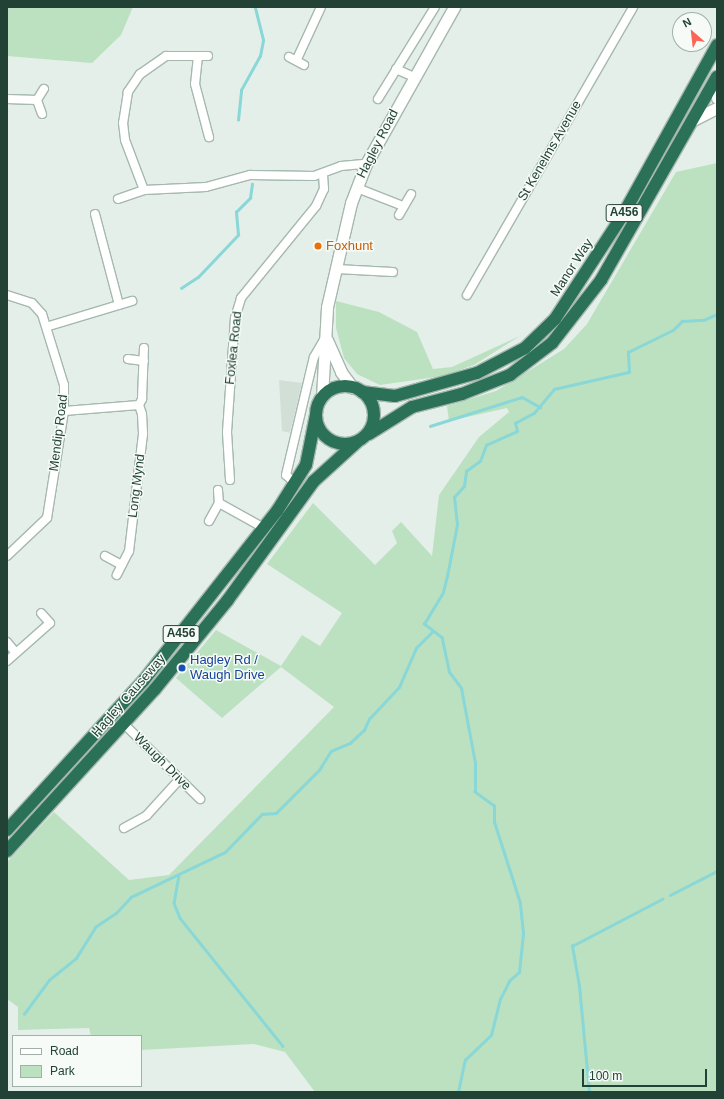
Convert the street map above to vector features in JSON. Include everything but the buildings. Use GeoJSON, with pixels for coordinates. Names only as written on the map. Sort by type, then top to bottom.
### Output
{"type":"FeatureCollection","features":[{"type":"Feature","properties":{"kind":"highway","name":"Manor Way"},"geometry":{"type":"LineString","coordinates":[[358,390],[395,396],[477,373],[525,348],[550,324],[624,213],[717,45]]}},
{"type":"Feature","properties":{"kind":"highway","name":"A456"},"geometry":{"type":"LineString","coordinates":[[357,442],[412,407],[462,394],[510,374],[552,343],[601,280],[717,77]]}},
{"type":"Feature","properties":{"kind":"highway","name":"A456"},"geometry":{"type":"LineString","coordinates":[[316,415],[322,397],[331,388],[358,390]]}},
{"type":"Feature","properties":{"kind":"highway"},"geometry":{"type":"LineString","coordinates":[[358,390],[372,402],[375,413],[369,434]]}},
{"type":"Feature","properties":{"kind":"highway"},"geometry":{"type":"LineString","coordinates":[[316,415],[318,426],[332,440],[357,442]]}},
{"type":"Feature","properties":{"kind":"highway","name":"Hagley Causeway"},"geometry":{"type":"LineString","coordinates":[[7,830],[144,680],[264,528],[296,484],[306,465],[316,415]]}},
{"type":"Feature","properties":{"kind":"highway","name":"Hagley Causeway"},"geometry":{"type":"LineString","coordinates":[[7,851],[124,724],[227,601],[314,482],[357,442]]}},
{"type":"Feature","properties":{"kind":"main road","name":"Hagley Road"},"geometry":{"type":"LineString","coordinates":[[322,397],[327,307],[357,188],[366,164],[454,7]]}},
{"type":"Feature","properties":{"kind":"main road"},"geometry":{"type":"LineString","coordinates":[[717,77],[717,98]]}},
{"type":"Feature","properties":{"kind":"main road"},"geometry":{"type":"LineString","coordinates":[[691,121],[717,108]]}},
{"type":"Feature","properties":{"kind":"main road","name":"Hagley Road"},"geometry":{"type":"LineString","coordinates":[[326,338],[341,372],[358,390]]}},
{"type":"Feature","properties":{"kind":"street"},"geometry":{"type":"LineString","coordinates":[[304,65],[293,58],[321,7]]}},
{"type":"Feature","properties":{"kind":"street","name":"Hagley Road"},"geometry":{"type":"LineString","coordinates":[[378,99],[435,7]]}},
{"type":"Feature","properties":{"kind":"street","name":"St Kenelms Avenue"},"geometry":{"type":"LineString","coordinates":[[467,295],[633,7]]}},
{"type":"Feature","properties":{"kind":"street"},"geometry":{"type":"LineString","coordinates":[[144,190],[125,140],[123,123],[128,92],[140,74],[166,56],[208,56]]}},
{"type":"Feature","properties":{"kind":"street"},"geometry":{"type":"LineString","coordinates":[[198,56],[195,84],[209,137]]}},
{"type":"Feature","properties":{"kind":"street"},"geometry":{"type":"LineString","coordinates":[[396,69],[414,77]]}},
{"type":"Feature","properties":{"kind":"street"},"geometry":{"type":"LineString","coordinates":[[37,100],[44,89]]}},
{"type":"Feature","properties":{"kind":"street"},"geometry":{"type":"LineString","coordinates":[[7,99],[37,100]]}},
{"type":"Feature","properties":{"kind":"street"},"geometry":{"type":"LineString","coordinates":[[37,100],[42,114]]}},
{"type":"Feature","properties":{"kind":"street"},"geometry":{"type":"LineString","coordinates":[[118,199],[144,190],[206,187],[250,174],[323,174],[341,166],[366,164]]}},
{"type":"Feature","properties":{"kind":"street","name":"Foxlea Road"},"geometry":{"type":"LineString","coordinates":[[230,480],[227,432],[235,318],[241,298],[316,206],[324,189],[323,174]]}},
{"type":"Feature","properties":{"kind":"street"},"geometry":{"type":"LineString","coordinates":[[357,188],[403,206]]}},
{"type":"Feature","properties":{"kind":"street"},"geometry":{"type":"LineString","coordinates":[[399,215],[411,194]]}},
{"type":"Feature","properties":{"kind":"street"},"geometry":{"type":"LineString","coordinates":[[94,214],[119,305]]}},
{"type":"Feature","properties":{"kind":"street"},"geometry":{"type":"LineString","coordinates":[[336,269],[393,272]]}},
{"type":"Feature","properties":{"kind":"street","name":"Mendip Road"},"geometry":{"type":"LineString","coordinates":[[7,295],[32,303],[49,326],[64,377],[64,411],[47,518],[7,556]]}},
{"type":"Feature","properties":{"kind":"street"},"geometry":{"type":"LineString","coordinates":[[49,326],[132,301]]}},
{"type":"Feature","properties":{"kind":"street"},"geometry":{"type":"LineString","coordinates":[[296,484],[286,475],[314,357],[326,338]]}},
{"type":"Feature","properties":{"kind":"street","name":"Long Mynd"},"geometry":{"type":"LineString","coordinates":[[117,575],[129,551],[140,465],[143,434],[138,405],[142,399],[144,348]]}},
{"type":"Feature","properties":{"kind":"street"},"geometry":{"type":"LineString","coordinates":[[128,359],[144,361]]}},
{"type":"Feature","properties":{"kind":"street"},"geometry":{"type":"LineString","coordinates":[[64,411],[138,405]]}},
{"type":"Feature","properties":{"kind":"street"},"geometry":{"type":"LineString","coordinates":[[209,521],[219,503],[218,490]]}},
{"type":"Feature","properties":{"kind":"street"},"geometry":{"type":"LineString","coordinates":[[219,503],[264,528]]}},
{"type":"Feature","properties":{"kind":"street"},"geometry":{"type":"LineString","coordinates":[[105,556],[122,565]]}},
{"type":"Feature","properties":{"kind":"street"},"geometry":{"type":"LineString","coordinates":[[7,662],[16,652],[50,623],[41,613]]}},
{"type":"Feature","properties":{"kind":"street"},"geometry":{"type":"LineString","coordinates":[[7,642],[16,652]]}},
{"type":"Feature","properties":{"kind":"street","name":"Waugh Drive"},"geometry":{"type":"LineString","coordinates":[[124,724],[200,800]]}},
{"type":"Feature","properties":{"kind":"street"},"geometry":{"type":"LineString","coordinates":[[124,828],[147,815],[179,780]]}},
{"type":"Feature","properties":{"kind":"shaded area"},"geometry":{"type":"Polygon","coordinates":[[[279,380],[302,383],[290,433],[282,431],[279,380]]]}},
{"type":"Feature","properties":{"kind":"green space"},"geometry":{"type":"Polygon","coordinates":[[[7,7],[133,7],[121,35],[92,63],[7,56],[7,7]]]}},
{"type":"Feature","properties":{"kind":"green space"},"geometry":{"type":"Polygon","coordinates":[[[717,163],[717,1092],[315,1092],[285,1052],[254,1044],[142,1050],[142,1035],[91,1035],[89,1028],[18,1030],[18,1007],[7,999],[7,862],[54,812],[129,880],[169,875],[334,707],[281,667],[222,718],[176,678],[216,630],[281,666],[302,635],[320,646],[342,613],[267,564],[313,503],[375,565],[397,543],[392,531],[401,522],[432,556],[439,495],[479,437],[509,412],[507,408],[449,421],[447,406],[496,391],[564,349],[587,324],[676,172],[717,163]]]}},
{"type":"Feature","properties":{"kind":"green space"},"geometry":{"type":"Polygon","coordinates":[[[336,301],[379,312],[417,332],[433,369],[452,367],[520,336],[474,365],[443,376],[380,385],[357,374],[344,358],[336,328],[336,301]]]}},
{"type":"Feature","properties":{"kind":"waterway"},"geometry":{"type":"LineString","coordinates":[[238,120],[241,90],[260,56],[263,40],[255,7]]}},
{"type":"Feature","properties":{"kind":"waterway"},"geometry":{"type":"LineString","coordinates":[[181,288],[198,277],[238,235],[236,212],[250,198],[252,184]]}},
{"type":"Feature","properties":{"kind":"waterway"},"geometry":{"type":"LineString","coordinates":[[458,1092],[465,1060],[491,1035],[500,999],[509,981],[519,972],[523,933],[520,903],[494,822],[494,806],[475,792],[475,763],[461,688],[449,672],[442,638],[424,624],[443,592],[447,576],[457,525],[454,497],[464,486],[466,471],[480,461],[486,445],[517,431],[515,423],[534,413],[554,389],[629,372],[628,352],[673,330],[682,321],[704,320],[717,314]]}},
{"type":"Feature","properties":{"kind":"waterway"},"geometry":{"type":"LineString","coordinates":[[430,426],[522,397],[540,407]]}},
{"type":"Feature","properties":{"kind":"waterway"},"geometry":{"type":"LineString","coordinates":[[24,1014],[49,980],[76,958],[95,927],[116,913],[131,897],[225,852],[262,814],[276,813],[319,770],[331,751],[350,743],[364,730],[369,719],[399,687],[416,648],[432,632]]}},
{"type":"Feature","properties":{"kind":"waterway"},"geometry":{"type":"LineString","coordinates":[[670,895],[717,871]]}},
{"type":"Feature","properties":{"kind":"waterway"},"geometry":{"type":"LineString","coordinates":[[179,875],[174,903],[180,918],[283,1046]]}},
{"type":"Feature","properties":{"kind":"waterway"},"geometry":{"type":"LineString","coordinates":[[589,1092],[579,986],[572,946],[662,899]]}},
{"type":"Feature","properties":{"kind":"place","name":"Foxhunt"},"geometry":{"type":"Point","coordinates":[318,246]}},
{"type":"Feature","properties":{"kind":"place","name":"Hagley Rd / Waugh Drive"},"geometry":{"type":"Point","coordinates":[182,668]}}]}
